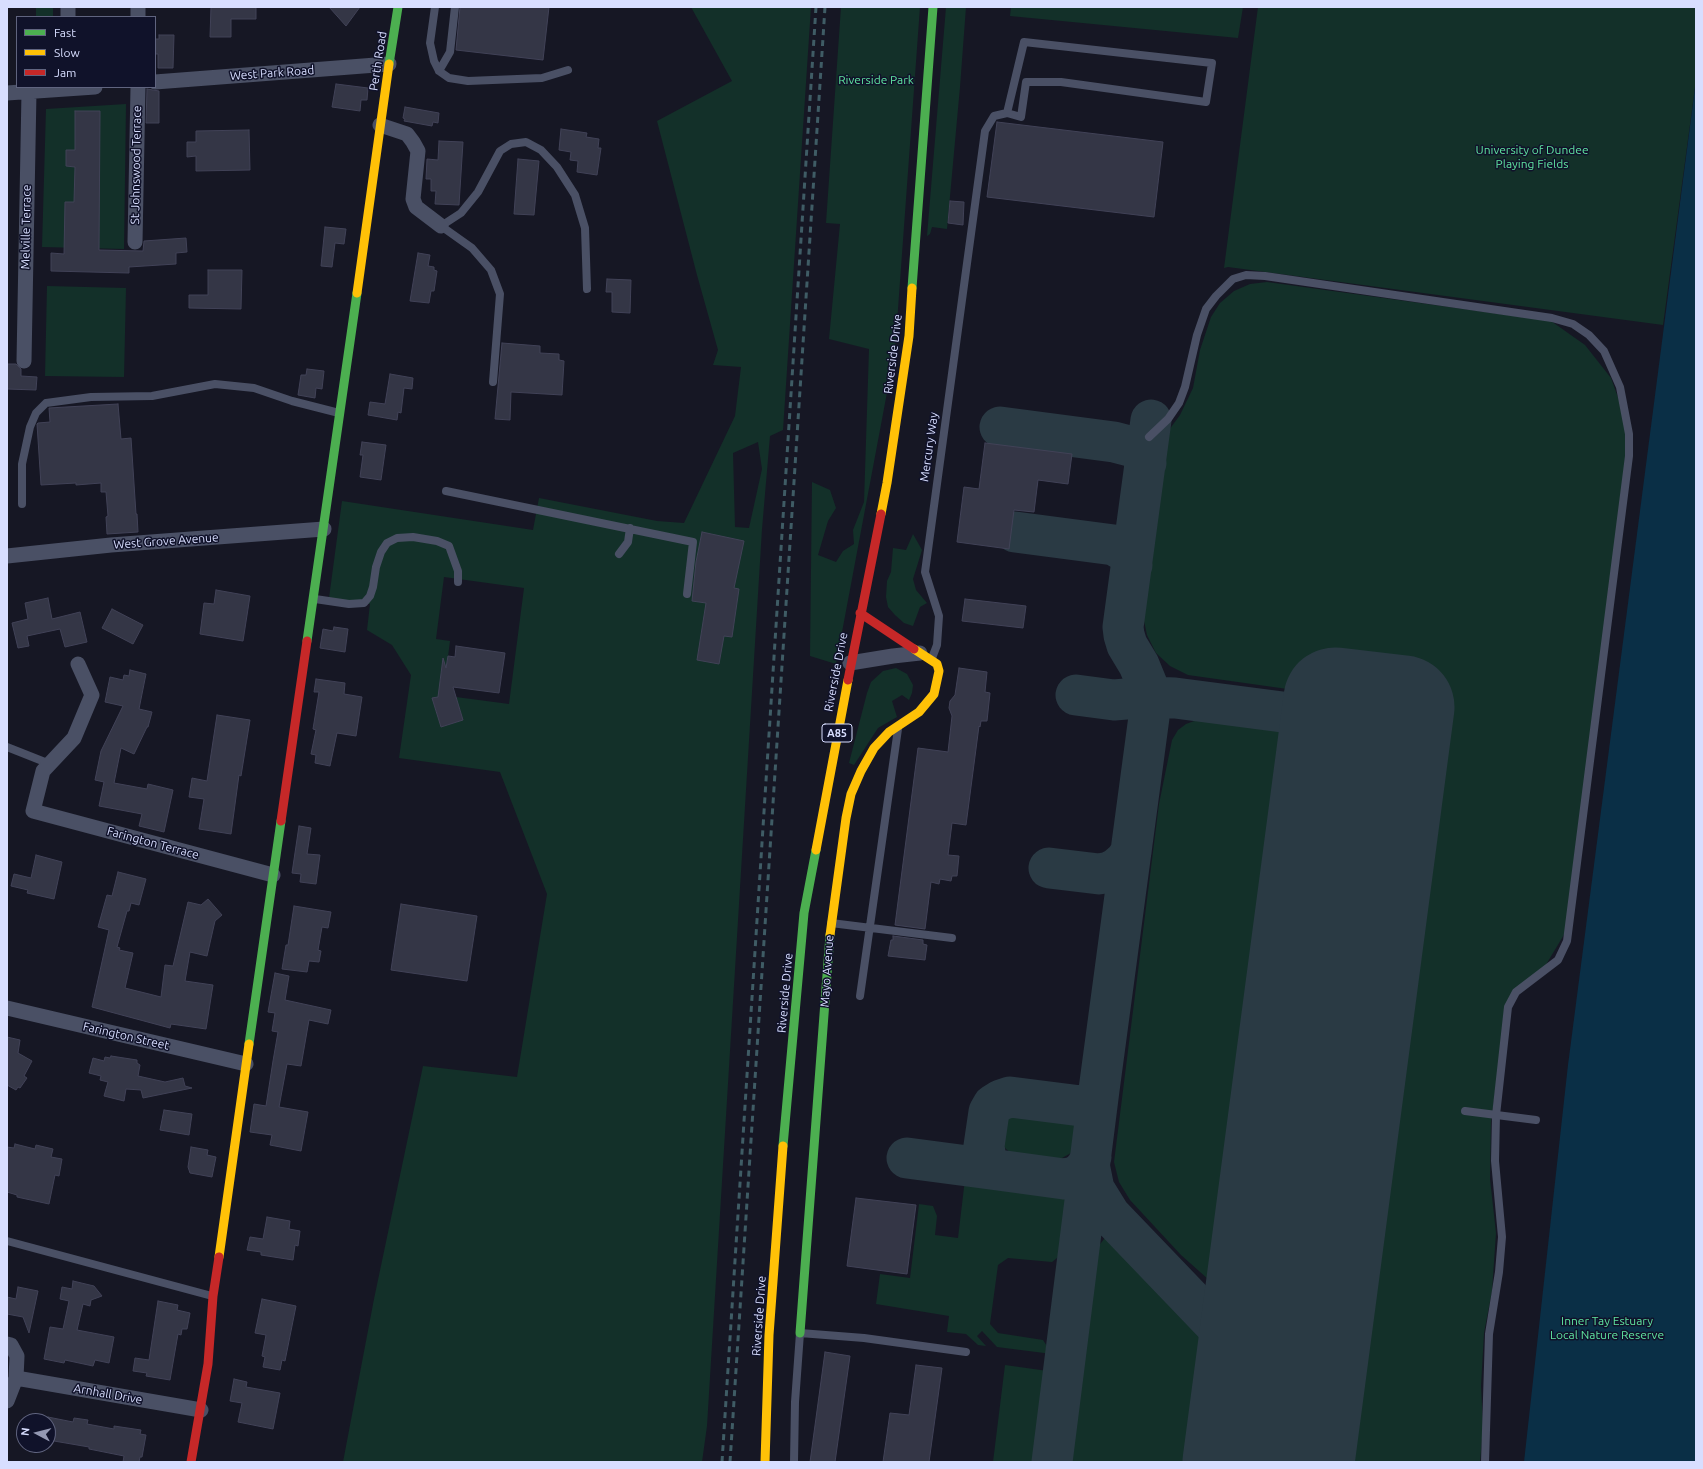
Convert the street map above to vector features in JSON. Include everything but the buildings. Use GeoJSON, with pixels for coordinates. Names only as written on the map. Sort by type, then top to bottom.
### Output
{"type":"FeatureCollection","features":[{"type":"Feature","properties":{"kind":"street","name":"Perth Road"},"geometry":{"type":"LineString","coordinates":[[191,1462],[208,1364],[213,1296],[324,529],[380,122],[398,7]]}},
{"type":"Feature","properties":{"kind":"street","name":"Riverside Drive"},"geometry":{"type":"LineString","coordinates":[[765,1462],[769,1335],[784,1126],[804,913],[860,612],[888,484],[909,336],[933,7]]}},
{"type":"Feature","properties":{"kind":"street","name":"West Park Road"},"geometry":{"type":"LineString","coordinates":[[156,82],[389,64]]}},
{"type":"Feature","properties":{"kind":"street"},"geometry":{"type":"LineString","coordinates":[[7,93],[66,88]]}},
{"type":"Feature","properties":{"kind":"street","name":"St Johnswood Terrace"},"geometry":{"type":"LineString","coordinates":[[135,242],[138,88]]}},
{"type":"Feature","properties":{"kind":"street","name":"Melville Terrace"},"geometry":{"type":"LineString","coordinates":[[24,361],[29,92]]}},
{"type":"Feature","properties":{"kind":"street"},"geometry":{"type":"LineString","coordinates":[[380,122],[407,134],[413,142],[418,152],[413,198],[416,207],[441,226]]}},
{"type":"Feature","properties":{"kind":"street","name":"West Grove Avenue"},"geometry":{"type":"LineString","coordinates":[[7,556],[111,545],[324,529]]}},
{"type":"Feature","properties":{"kind":"street"},"geometry":{"type":"LineString","coordinates":[[860,612],[926,656]]}},
{"type":"Feature","properties":{"kind":"street"},"geometry":{"type":"LineString","coordinates":[[850,664],[893,656],[926,656]]}},
{"type":"Feature","properties":{"kind":"street","name":"Mayo Avenue"},"geometry":{"type":"LineString","coordinates":[[800,1333],[831,923],[846,818],[851,794],[861,771],[874,748],[889,732],[919,712],[934,694],[939,671],[937,664],[926,656]]}},
{"type":"Feature","properties":{"kind":"street"},"geometry":{"type":"LineString","coordinates":[[50,764],[74,738],[92,695],[78,664]]}},
{"type":"Feature","properties":{"kind":"street","name":"Farington Terrace"},"geometry":{"type":"LineString","coordinates":[[50,764],[43,771],[33,811],[273,874]]}},
{"type":"Feature","properties":{"kind":"street","name":"Farington Street"},"geometry":{"type":"LineString","coordinates":[[7,1008],[246,1064]]}},
{"type":"Feature","properties":{"kind":"street"},"geometry":{"type":"LineString","coordinates":[[7,1344],[10,1345],[17,1356],[16,1378],[7,1401]]}},
{"type":"Feature","properties":{"kind":"street","name":"Arnhall Drive"},"geometry":{"type":"LineString","coordinates":[[16,1378],[201,1410]]}},
{"type":"Feature","properties":{"kind":"lane"},"geometry":{"type":"LineString","coordinates":[[435,7],[430,43],[434,61],[439,71],[449,78],[468,81],[542,78],[568,70]]}},
{"type":"Feature","properties":{"kind":"lane"},"geometry":{"type":"LineString","coordinates":[[439,71],[450,52],[455,7]]}},
{"type":"Feature","properties":{"kind":"lane"},"geometry":{"type":"LineString","coordinates":[[1024,42],[1212,63],[1206,102],[1061,82],[1026,82],[1021,117],[1007,113],[1024,42]]}},
{"type":"Feature","properties":{"kind":"lane","name":"Mercury Way"},"geometry":{"type":"LineString","coordinates":[[926,656],[937,645],[939,616],[924,572],[985,131],[994,116],[1007,113]]}},
{"type":"Feature","properties":{"kind":"lane"},"geometry":{"type":"LineString","coordinates":[[493,382],[500,294],[491,270],[472,248],[441,226],[461,213],[478,192],[500,151],[511,144],[526,142],[541,150],[557,167],[574,195],[585,228],[587,289]]}},
{"type":"Feature","properties":{"kind":"lane"},"geometry":{"type":"LineString","coordinates":[[1149,437],[1168,419],[1179,403],[1185,387],[1197,335],[1206,309],[1216,296],[1233,279],[1246,275],[1265,276],[1552,318],[1573,324],[1589,335],[1604,352],[1620,387],[1626,410],[1629,434],[1629,456],[1567,941],[1558,960],[1516,992],[1508,1007],[1496,1115],[1494,1161],[1502,1236],[1500,1272],[1489,1334],[1485,1462]]}},
{"type":"Feature","properties":{"kind":"lane"},"geometry":{"type":"LineString","coordinates":[[22,504],[22,464],[30,428],[36,413],[46,403],[91,398],[152,396],[215,384],[254,388],[292,401],[340,413]]}},
{"type":"Feature","properties":{"kind":"lane"},"geometry":{"type":"LineString","coordinates":[[446,490],[693,542],[687,594]]}},
{"type":"Feature","properties":{"kind":"lane"},"geometry":{"type":"LineString","coordinates":[[619,554],[628,542],[630,528]]}},
{"type":"Feature","properties":{"kind":"lane"},"geometry":{"type":"LineString","coordinates":[[314,599],[349,604],[364,603],[370,596],[376,567],[381,552],[387,542],[396,538],[413,537],[436,541],[448,546],[458,571],[458,582]]}},
{"type":"Feature","properties":{"kind":"lane"},"geometry":{"type":"LineString","coordinates":[[860,996],[899,726]]}},
{"type":"Feature","properties":{"kind":"lane"},"geometry":{"type":"LineString","coordinates":[[7,747],[50,764]]}},
{"type":"Feature","properties":{"kind":"lane"},"geometry":{"type":"LineString","coordinates":[[831,923],[952,938]]}},
{"type":"Feature","properties":{"kind":"lane"},"geometry":{"type":"LineString","coordinates":[[1465,1111],[1536,1120]]}},
{"type":"Feature","properties":{"kind":"lane"},"geometry":{"type":"LineString","coordinates":[[7,1241],[213,1296]]}},
{"type":"Feature","properties":{"kind":"lane"},"geometry":{"type":"LineString","coordinates":[[794,1462],[795,1402],[800,1333],[864,1338],[966,1352]]}},
{"type":"Feature","properties":{"kind":"green space"},"geometry":{"type":"Polygon","coordinates":[[[36,7],[53,7],[53,16],[36,16],[36,7]]]}},
{"type":"Feature","properties":{"kind":"green space"},"geometry":{"type":"Polygon","coordinates":[[[691,7],[811,7],[783,430],[770,436],[762,529],[707,1426],[702,1462],[343,1462],[374,1299],[423,1066],[517,1077],[547,894],[500,772],[399,758],[411,675],[392,645],[367,630],[370,604],[329,598],[342,501],[533,530],[539,498],[657,521],[684,523],[735,416],[741,367],[713,365],[718,350],[657,121],[732,81],[691,7]],[[758,442],[733,453],[735,527],[749,528],[762,469],[758,442]],[[444,577],[436,639],[450,641],[446,672],[441,672],[440,699],[434,698],[433,701],[441,727],[463,720],[456,697],[509,704],[524,588],[444,577]]]}},
{"type":"Feature","properties":{"kind":"green space"},"geometry":{"type":"Polygon","coordinates":[[[841,7],[920,7],[895,350],[836,664],[810,656],[812,482],[830,490],[836,508],[828,521],[818,555],[836,562],[843,551],[854,544],[853,530],[864,502],[869,349],[829,339],[840,224],[826,223],[841,7]]]}},
{"type":"Feature","properties":{"kind":"green space","name":"Riverside Park"},"geometry":{"type":"Polygon","coordinates":[[[946,7],[966,7],[960,87],[947,229],[932,227],[930,234],[927,236],[946,7]]]}},
{"type":"Feature","properties":{"kind":"green space"},"geometry":{"type":"Polygon","coordinates":[[[1011,7],[1243,7],[1238,38],[1010,16],[1011,7]]]}},
{"type":"Feature","properties":{"kind":"green space","name":"University of Dundee Playing Fields"},"geometry":{"type":"Polygon","coordinates":[[[1258,7],[1696,7],[1696,80],[1663,325],[1228,267],[1224,268],[1258,7]]]}},
{"type":"Feature","properties":{"kind":"green space"},"geometry":{"type":"Polygon","coordinates":[[[126,104],[124,249],[42,247],[46,109],[126,104]]]}},
{"type":"Feature","properties":{"kind":"green space"},"geometry":{"type":"Polygon","coordinates":[[[1267,282],[1551,321],[1585,345],[1611,378],[1625,417],[1626,459],[1565,933],[1544,968],[1513,994],[1506,1011],[1491,1122],[1490,1179],[1496,1233],[1492,1291],[1484,1333],[1481,1386],[1483,1427],[1480,1462],[1308,1462],[1408,706],[1188,675],[1170,666],[1156,653],[1147,635],[1143,616],[1166,434],[1180,415],[1193,388],[1200,350],[1211,317],[1220,303],[1234,291],[1250,284],[1267,282]]]}},
{"type":"Feature","properties":{"kind":"green space"},"geometry":{"type":"Polygon","coordinates":[[[47,286],[126,288],[124,377],[45,376],[47,286]]]}},
{"type":"Feature","properties":{"kind":"green space"},"geometry":{"type":"Polygon","coordinates":[[[913,534],[922,550],[913,579],[916,590],[927,603],[920,607],[913,626],[904,623],[895,615],[888,607],[886,597],[887,581],[891,572],[893,548],[906,550],[913,534]]]}},
{"type":"Feature","properties":{"kind":"green space"},"geometry":{"type":"Polygon","coordinates":[[[896,668],[907,674],[913,685],[909,700],[902,695],[892,701],[897,717],[878,728],[854,765],[849,763],[871,682],[883,671],[896,668]]]}},
{"type":"Feature","properties":{"kind":"green space"},"geometry":{"type":"Polygon","coordinates":[[[1197,720],[1285,728],[1301,734],[1315,745],[1324,760],[1328,777],[1260,1291],[1249,1300],[1241,1301],[1234,1300],[1227,1296],[1181,1255],[1130,1200],[1119,1182],[1114,1162],[1159,804],[1172,740],[1178,730],[1186,724],[1197,720]]]}},
{"type":"Feature","properties":{"kind":"green space"},"geometry":{"type":"Polygon","coordinates":[[[1020,1106],[1062,1112],[1070,1116],[1076,1124],[1079,1132],[1077,1146],[1071,1153],[1062,1158],[1053,1159],[1014,1155],[1006,1149],[1002,1143],[1000,1134],[1001,1125],[1005,1116],[1020,1106]]]}},
{"type":"Feature","properties":{"kind":"green space"},"geometry":{"type":"Polygon","coordinates":[[[971,1177],[1057,1189],[1076,1208],[1072,1246],[1052,1262],[1008,1258],[998,1265],[990,1324],[998,1333],[1043,1340],[1052,1354],[997,1347],[982,1331],[977,1336],[986,1346],[978,1345],[966,1334],[947,1332],[949,1316],[876,1304],[880,1274],[910,1278],[919,1204],[933,1206],[937,1216],[935,1235],[958,1238],[965,1179],[971,1177]]]}},
{"type":"Feature","properties":{"kind":"green space"},"geometry":{"type":"Polygon","coordinates":[[[1108,1234],[1235,1363],[1244,1384],[1245,1406],[1238,1462],[1068,1462],[1097,1248],[1108,1234]]]}},
{"type":"Feature","properties":{"kind":"green space"},"geometry":{"type":"Polygon","coordinates":[[[1005,1365],[1055,1372],[1044,1462],[993,1462],[1005,1365]]]}},
{"type":"Feature","properties":{"kind":"water","name":"Inner Tay Estuary Local Nature Reserve"},"geometry":{"type":"Polygon","coordinates":[[[1696,80],[1696,1462],[1524,1462],[1568,1065],[1696,80]]]}},
{"type":"Feature","properties":{"kind":"taxiway"},"geometry":{"type":"LineString","coordinates":[[1052,1462],[1099,1090],[1149,717],[1150,697],[1148,687],[1139,665],[1127,645],[1123,627],[1151,420]]}},
{"type":"Feature","properties":{"kind":"taxiway"},"geometry":{"type":"LineString","coordinates":[[1000,427],[1114,442],[1137,448],[1143,454],[1146,463]]}},
{"type":"Feature","properties":{"kind":"taxiway"},"geometry":{"type":"LineString","coordinates":[[1015,532],[1114,545],[1126,552],[1132,565]]}},
{"type":"Feature","properties":{"kind":"taxiway"},"geometry":{"type":"LineString","coordinates":[[1076,695],[1114,700],[1150,697],[1175,698],[1367,723]]}},
{"type":"Feature","properties":{"kind":"taxiway"},"geometry":{"type":"LineString","coordinates":[[1049,868],[1099,874],[1109,872],[1117,868],[1125,861],[1131,852],[1132,844]]}},
{"type":"Feature","properties":{"kind":"taxiway"},"geometry":{"type":"LineString","coordinates":[[1091,1157],[1087,1166],[1081,1173],[1074,1177],[1064,1179],[998,1170],[986,1159],[984,1146],[989,1112],[993,1105],[1001,1100],[1010,1097],[1081,1106],[1091,1102],[1096,1097],[1099,1090]]}},
{"type":"Feature","properties":{"kind":"taxiway"},"geometry":{"type":"LineString","coordinates":[[907,1158],[998,1170]]}},
{"type":"Feature","properties":{"kind":"taxiway"},"geometry":{"type":"LineString","coordinates":[[1090,1169],[1094,1189],[1110,1215],[1251,1362],[1262,1382],[1270,1407],[1271,1424],[1267,1458],[1269,1462]]}},
{"type":"Feature","properties":{"kind":"taxiway"},"geometry":{"type":"LineString","coordinates":[[1208,1317],[1223,1325],[1242,1328],[1258,1325],[1270,1318],[1279,1309],[1288,1294],[1294,1254],[1297,1245]]}},
{"type":"Feature","properties":{"kind":"runway"},"geometry":{"type":"LineString","coordinates":[[1234,1462],[1335,699],[1403,707],[1303,1462]]}},
{"type":"Feature","properties":{"kind":"railway"},"geometry":{"type":"LineString","coordinates":[[722,1462],[816,7]]}},
{"type":"Feature","properties":{"kind":"railway"},"geometry":{"type":"LineString","coordinates":[[730,1462],[825,7]]}},
{"type":"Feature","properties":{"kind":"traffic: fast"},"geometry":{"type":"LineString","coordinates":[[389,64],[398,7]]}},
{"type":"Feature","properties":{"kind":"traffic: fast"},"geometry":{"type":"LineString","coordinates":[[912,288],[933,7]]}},
{"type":"Feature","properties":{"kind":"traffic: fast"},"geometry":{"type":"LineString","coordinates":[[307,641],[357,293]]}},
{"type":"Feature","properties":{"kind":"traffic: fast"},"geometry":{"type":"LineString","coordinates":[[249,1044],[281,821]]}},
{"type":"Feature","properties":{"kind":"traffic: fast"},"geometry":{"type":"LineString","coordinates":[[783,1146],[804,913],[816,850]]}},
{"type":"Feature","properties":{"kind":"traffic: fast"},"geometry":{"type":"LineString","coordinates":[[800,1333],[830,935]]}},
{"type":"Feature","properties":{"kind":"traffic: slow"},"geometry":{"type":"LineString","coordinates":[[357,293],[389,64]]}},
{"type":"Feature","properties":{"kind":"traffic: slow"},"geometry":{"type":"LineString","coordinates":[[881,514],[909,336],[912,288]]}},
{"type":"Feature","properties":{"kind":"traffic: slow"},"geometry":{"type":"LineString","coordinates":[[830,935],[846,818],[851,794],[861,771],[874,748],[889,732],[919,712],[934,694],[939,671],[937,664],[914,649]]}},
{"type":"Feature","properties":{"kind":"traffic: slow"},"geometry":{"type":"LineString","coordinates":[[816,850],[848,680]]}},
{"type":"Feature","properties":{"kind":"traffic: slow"},"geometry":{"type":"LineString","coordinates":[[219,1257],[249,1044]]}},
{"type":"Feature","properties":{"kind":"traffic: slow"},"geometry":{"type":"LineString","coordinates":[[765,1462],[769,1335],[783,1146]]}},
{"type":"Feature","properties":{"kind":"traffic: jam"},"geometry":{"type":"LineString","coordinates":[[848,680],[881,514]]}},
{"type":"Feature","properties":{"kind":"traffic: jam"},"geometry":{"type":"LineString","coordinates":[[860,613],[914,649]]}},
{"type":"Feature","properties":{"kind":"traffic: jam"},"geometry":{"type":"LineString","coordinates":[[281,821],[307,641]]}},
{"type":"Feature","properties":{"kind":"traffic: jam"},"geometry":{"type":"LineString","coordinates":[[191,1462],[208,1364],[213,1296],[219,1257]]}}]}
